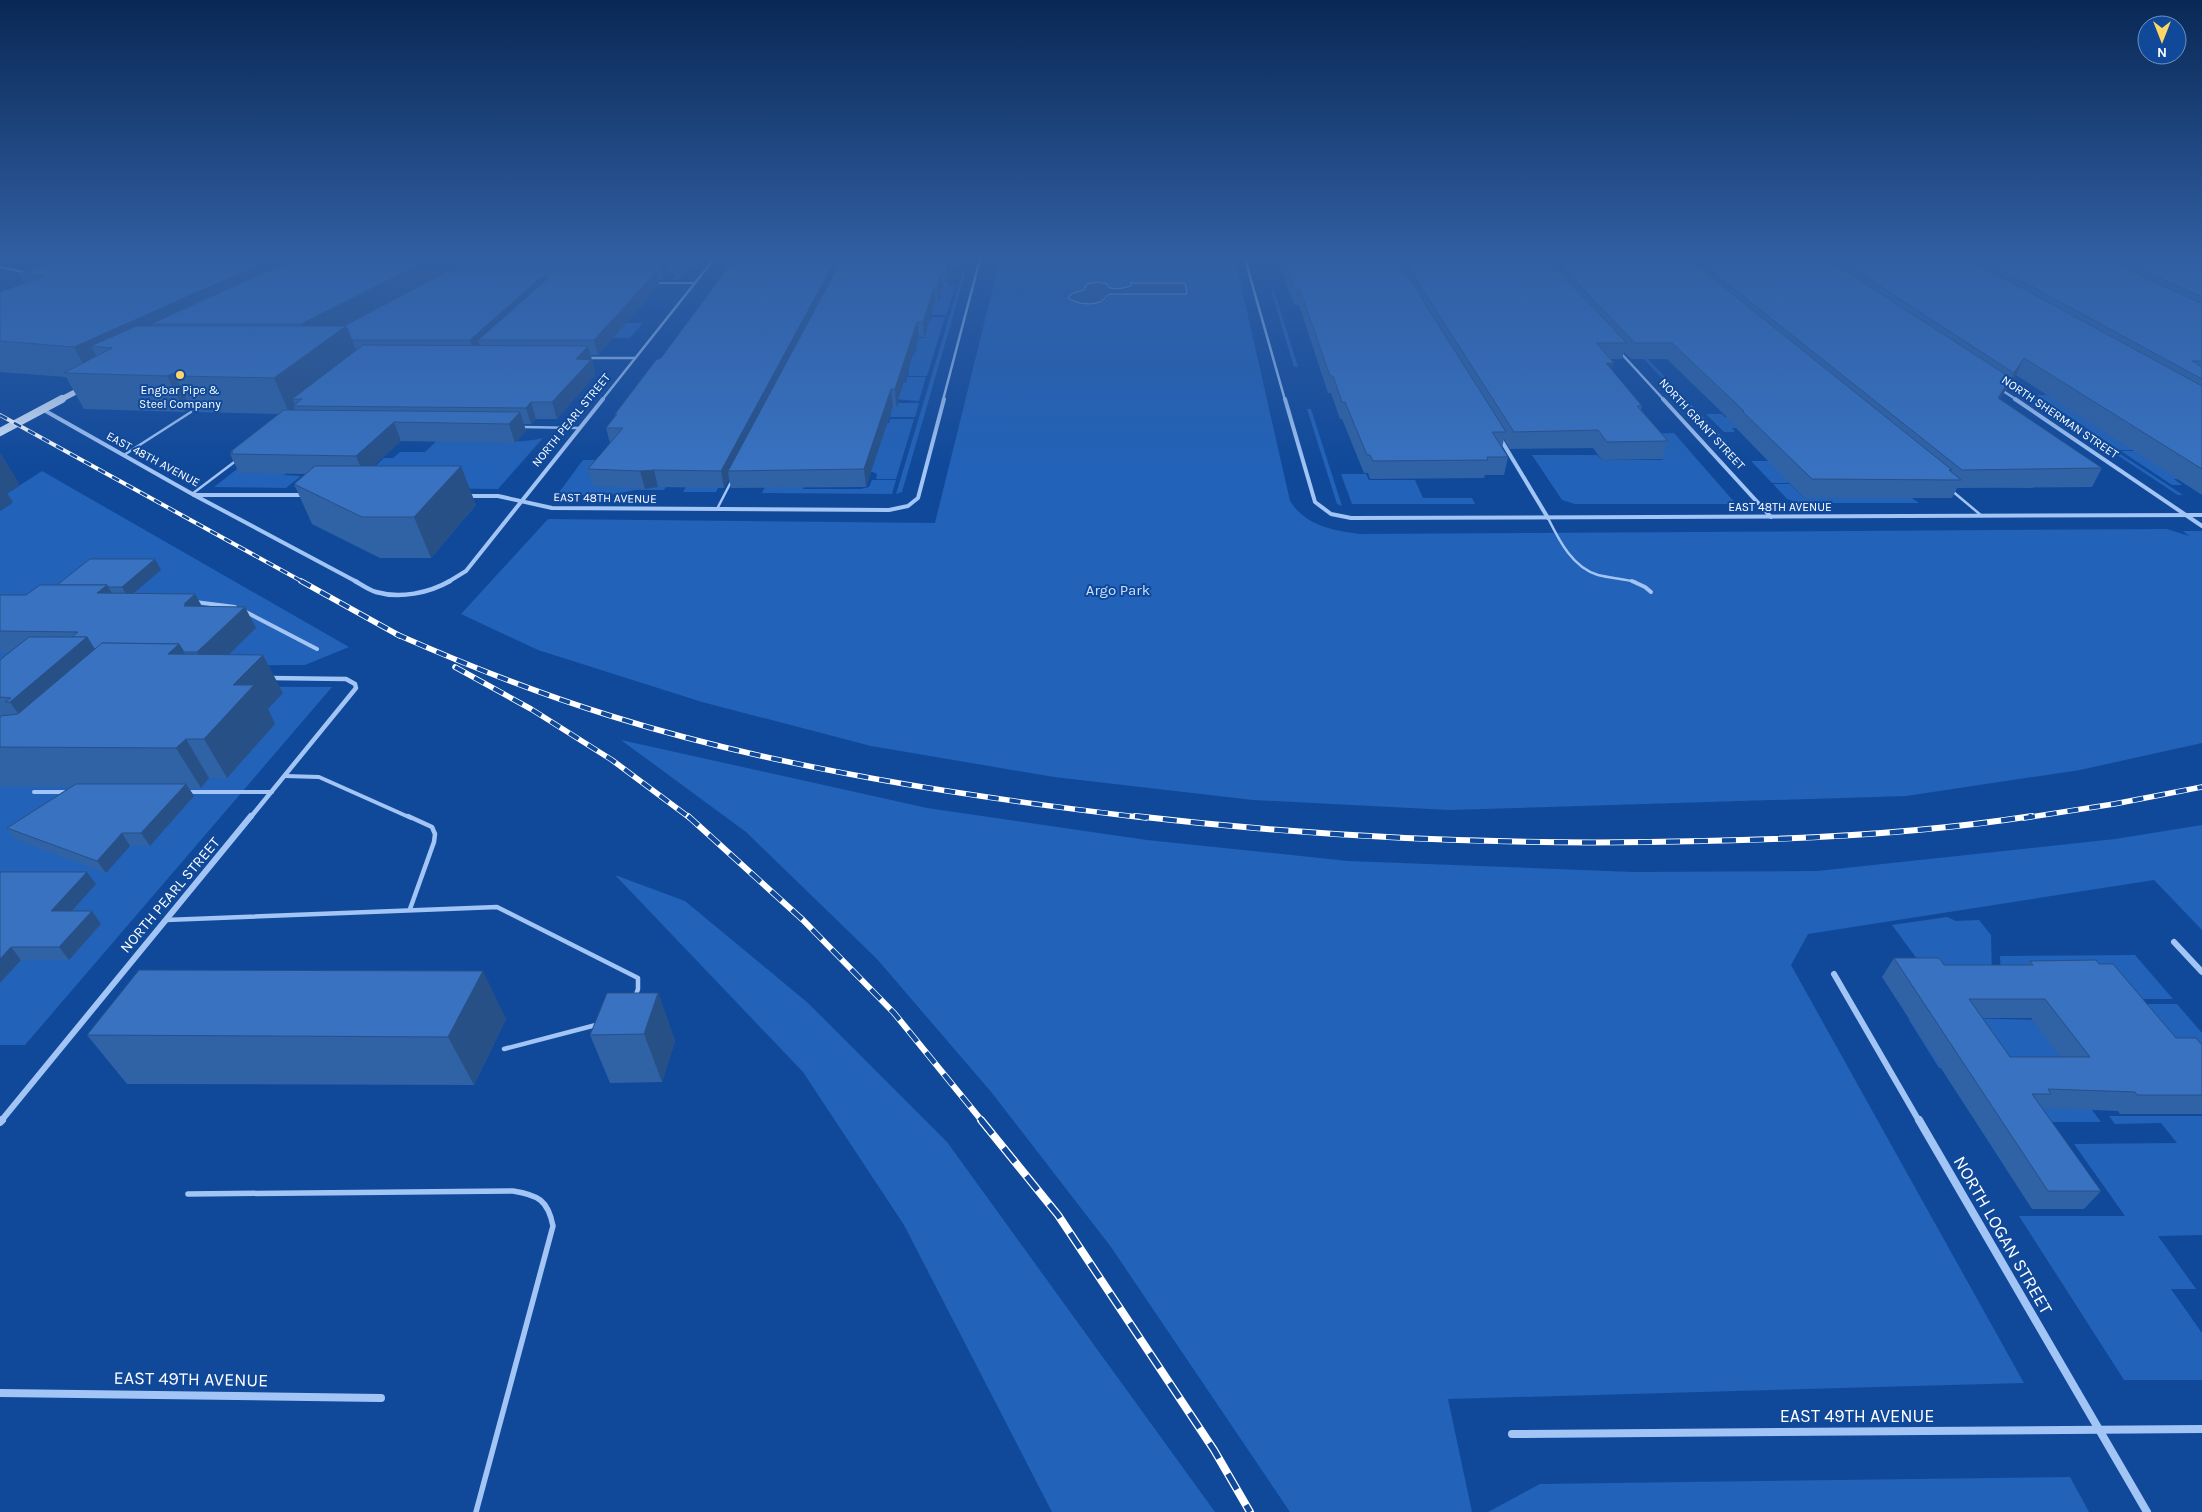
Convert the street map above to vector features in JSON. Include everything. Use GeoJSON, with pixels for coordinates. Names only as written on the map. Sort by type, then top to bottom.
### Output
{"type":"FeatureCollection","features":[{"type":"Feature","properties":{"kind":"main road"},"geometry":{"type":"LineString","coordinates":[[0,432],[93,384]]}},
{"type":"Feature","properties":{"kind":"street","name":"NORTH PEARL STREET"},"geometry":{"type":"LineString","coordinates":[[193,494],[375,592],[389,595],[424,592],[456,579],[466,570],[657,330]]}},
{"type":"Feature","properties":{"kind":"street","name":"EAST 48TH AVENUE"},"geometry":{"type":"LineString","coordinates":[[459,496],[498,496],[552,508],[889,510],[908,506],[918,498],[962,330]]}},
{"type":"Feature","properties":{"kind":"street","name":"EAST 48TH AVENUE"},"geometry":{"type":"LineString","coordinates":[[1265,330],[1314,503],[1326,512],[1358,519],[2202,515]]}},
{"type":"Feature","properties":{"kind":"street","name":"NORTH GRANT STREET"},"geometry":{"type":"LineString","coordinates":[[1614,345],[1771,517]]}},
{"type":"Feature","properties":{"kind":"street"},"geometry":{"type":"LineString","coordinates":[[584,358],[635,358]]}},
{"type":"Feature","properties":{"kind":"street","name":"NORTH SHERMAN STREET"},"geometry":{"type":"LineString","coordinates":[[1996,386],[2202,526]]}},
{"type":"Feature","properties":{"kind":"street","name":"EAST 48TH AVENUE"},"geometry":{"type":"LineString","coordinates":[[42,409],[193,494],[312,495]]}},
{"type":"Feature","properties":{"kind":"street"},"geometry":{"type":"LineString","coordinates":[[1499,436],[1548,518]]}},
{"type":"Feature","properties":{"kind":"street","name":"NORTH PEARL STREET"},"geometry":{"type":"LineString","coordinates":[[0,1122],[354,693],[355,684],[346,679],[260,678]]}},
{"type":"Feature","properties":{"kind":"street"},"geometry":{"type":"LineString","coordinates":[[2174,942],[2202,972]]}},
{"type":"Feature","properties":{"kind":"street","name":"NORTH LOGAN STREET"},"geometry":{"type":"LineString","coordinates":[[1834,974],[2147,1512]]}},
{"type":"Feature","properties":{"kind":"street","name":"EAST 49TH AVENUE"},"geometry":{"type":"LineString","coordinates":[[0,1393],[381,1398]]}},
{"type":"Feature","properties":{"kind":"street","name":"EAST 49TH AVENUE"},"geometry":{"type":"LineString","coordinates":[[1512,1434],[2202,1429]]}},
{"type":"Feature","properties":{"kind":"lane"},"geometry":{"type":"LineString","coordinates":[[124,455],[191,412]]}},
{"type":"Feature","properties":{"kind":"lane"},"geometry":{"type":"LineString","coordinates":[[516,427],[579,428]]}},
{"type":"Feature","properties":{"kind":"lane"},"geometry":{"type":"LineString","coordinates":[[193,494],[237,460]]}},
{"type":"Feature","properties":{"kind":"lane"},"geometry":{"type":"LineString","coordinates":[[717,509],[735,474]]}},
{"type":"Feature","properties":{"kind":"lane"},"geometry":{"type":"LineString","coordinates":[[1945,485],[1982,516]]}},
{"type":"Feature","properties":{"kind":"lane"},"geometry":{"type":"LineString","coordinates":[[1548,518],[1553,530],[1576,562],[1590,572],[1635,582],[1651,592]]}},
{"type":"Feature","properties":{"kind":"lane"},"geometry":{"type":"LineString","coordinates":[[188,602],[237,608]]}},
{"type":"Feature","properties":{"kind":"lane"},"geometry":{"type":"LineString","coordinates":[[245,612],[317,649]]}},
{"type":"Feature","properties":{"kind":"lane"},"geometry":{"type":"LineString","coordinates":[[285,776],[320,777],[432,827],[436,834],[434,842],[410,909]]}},
{"type":"Feature","properties":{"kind":"lane"},"geometry":{"type":"LineString","coordinates":[[34,792],[74,792]]}},
{"type":"Feature","properties":{"kind":"lane"},"geometry":{"type":"LineString","coordinates":[[183,792],[272,792]]}},
{"type":"Feature","properties":{"kind":"lane"},"geometry":{"type":"LineString","coordinates":[[166,920],[497,907],[638,978],[638,989],[633,1000]]}},
{"type":"Feature","properties":{"kind":"lane"},"geometry":{"type":"LineString","coordinates":[[504,1049],[600,1024]]}},
{"type":"Feature","properties":{"kind":"lane"},"geometry":{"type":"LineString","coordinates":[[188,1194],[512,1191],[529,1193],[543,1200],[551,1211],[553,1226],[476,1512]]}},
{"type":"Feature","properties":{"kind":"green space"},"geometry":{"type":"Polygon","coordinates":[[[619,330],[637,330],[630,338],[611,338],[619,330]]]}},
{"type":"Feature","properties":{"kind":"green space"},"geometry":{"type":"Polygon","coordinates":[[[882,330],[880,337],[885,337],[882,344],[842,345],[837,354],[862,356],[914,355],[917,346],[910,346],[912,339],[886,338],[924,338],[927,330],[941,330],[927,376],[908,376],[909,370],[857,370],[855,374],[846,374],[844,377],[832,377],[835,369],[811,369],[812,366],[808,365],[810,361],[802,361],[805,355],[821,355],[824,350],[809,350],[811,345],[837,345],[840,339],[814,339],[818,331],[882,330]]]}},
{"type":"Feature","properties":{"kind":"green space"},"geometry":{"type":"Polygon","coordinates":[[[945,330],[949,330],[902,492],[896,494],[945,330]]]}},
{"type":"Feature","properties":{"kind":"green space","name":"Argo Park"},"geometry":{"type":"Polygon","coordinates":[[[983,330],[1251,330],[1290,501],[1296,509],[1312,521],[1339,531],[1359,534],[2167,529],[2189,536],[2183,531],[2202,531],[2202,743],[2080,770],[1906,796],[1449,810],[1253,800],[1054,777],[871,746],[702,702],[538,650],[461,614],[548,519],[935,523],[983,330]]]}},
{"type":"Feature","properties":{"kind":"green space"},"geometry":{"type":"Polygon","coordinates":[[[1283,330],[1286,330],[1298,367],[1294,367],[1283,330]]]}},
{"type":"Feature","properties":{"kind":"green space"},"geometry":{"type":"Polygon","coordinates":[[[1616,330],[1619,330],[1727,442],[1723,442],[1616,330]]]}},
{"type":"Feature","properties":{"kind":"green space"},"geometry":{"type":"Polygon","coordinates":[[[907,377],[926,377],[919,401],[891,399],[889,406],[897,406],[898,403],[919,403],[915,417],[890,417],[891,413],[885,413],[882,423],[889,423],[890,419],[914,419],[896,479],[876,479],[877,474],[873,472],[796,472],[897,382],[906,382],[907,377]]]}},
{"type":"Feature","properties":{"kind":"green space"},"geometry":{"type":"Polygon","coordinates":[[[2026,395],[2030,395],[2183,495],[2178,495],[2026,395]]]}},
{"type":"Feature","properties":{"kind":"green space"},"geometry":{"type":"Polygon","coordinates":[[[2037,395],[2054,395],[2193,450],[2119,450],[2037,395]]]}},
{"type":"Feature","properties":{"kind":"green space"},"geometry":{"type":"Polygon","coordinates":[[[1307,409],[1311,409],[1342,506],[1337,504],[1307,409]]]}},
{"type":"Feature","properties":{"kind":"green space"},"geometry":{"type":"Polygon","coordinates":[[[1706,414],[1722,414],[1725,417],[1731,417],[1738,428],[1732,428],[1735,432],[1724,432],[1706,414]]]}},
{"type":"Feature","properties":{"kind":"green space"},"geometry":{"type":"Polygon","coordinates":[[[287,430],[304,458],[284,475],[301,476],[286,488],[214,487],[287,430]]]}},
{"type":"Feature","properties":{"kind":"green space"},"geometry":{"type":"Polygon","coordinates":[[[447,431],[507,441],[543,438],[498,489],[293,487],[307,475],[369,472],[384,458],[393,458],[400,452],[425,452],[447,431]]]}},
{"type":"Feature","properties":{"kind":"green space"},"geometry":{"type":"Polygon","coordinates":[[[1674,433],[1736,504],[1575,504],[1562,500],[1532,455],[1597,455],[1602,460],[1663,460],[1642,434],[1674,433]]]}},
{"type":"Feature","properties":{"kind":"green space"},"geometry":{"type":"Polygon","coordinates":[[[2121,451],[2144,451],[2202,479],[2174,479],[2182,485],[2172,485],[2121,451]]]}},
{"type":"Feature","properties":{"kind":"green space"},"geometry":{"type":"Polygon","coordinates":[[[734,458],[716,492],[683,492],[693,475],[674,475],[664,490],[636,490],[609,495],[557,495],[583,460],[734,458]]]}},
{"type":"Feature","properties":{"kind":"green space"},"geometry":{"type":"Polygon","coordinates":[[[1751,461],[1866,461],[1836,483],[1772,483],[1751,461]]]}},
{"type":"Feature","properties":{"kind":"green space"},"geometry":{"type":"Polygon","coordinates":[[[42,471],[349,647],[305,665],[0,666],[0,511],[12,503],[0,498],[42,471]]]}},
{"type":"Feature","properties":{"kind":"green space"},"geometry":{"type":"Polygon","coordinates":[[[1341,474],[1366,474],[1369,480],[1415,480],[1423,498],[1472,498],[1475,504],[1352,504],[1341,474]]]}},
{"type":"Feature","properties":{"kind":"green space"},"geometry":{"type":"Polygon","coordinates":[[[770,477],[807,477],[803,489],[861,489],[869,487],[872,480],[896,480],[892,494],[762,493],[770,477]]]}},
{"type":"Feature","properties":{"kind":"green space"},"geometry":{"type":"Polygon","coordinates":[[[1773,484],[1790,484],[1804,498],[1912,498],[1919,503],[1798,503],[1787,499],[1773,484]]]}},
{"type":"Feature","properties":{"kind":"green space"},"geometry":{"type":"Polygon","coordinates":[[[0,686],[332,687],[25,1045],[0,1045],[0,686]]]}},
{"type":"Feature","properties":{"kind":"green space"},"geometry":{"type":"Polygon","coordinates":[[[621,740],[927,808],[1147,840],[1348,861],[1633,872],[1817,871],[2115,839],[2202,825],[2202,930],[2154,880],[1808,934],[1791,965],[2024,1383],[1448,1399],[1472,1512],[1290,1512],[1111,1247],[992,1093],[877,959],[746,832],[621,740]]]}},
{"type":"Feature","properties":{"kind":"green space"},"geometry":{"type":"Polygon","coordinates":[[[615,875],[685,901],[808,1003],[947,1142],[1215,1512],[1052,1512],[904,1225],[803,1072],[615,875]]]}},
{"type":"Feature","properties":{"kind":"green space"},"geometry":{"type":"Polygon","coordinates":[[[1947,917],[1956,921],[1979,920],[1991,935],[1992,977],[1923,967],[1892,925],[1947,917]]]}},
{"type":"Feature","properties":{"kind":"green space"},"geometry":{"type":"Polygon","coordinates":[[[2135,955],[2173,999],[2122,999],[2001,977],[2000,956],[2135,955]]]}},
{"type":"Feature","properties":{"kind":"green space"},"geometry":{"type":"Polygon","coordinates":[[[2127,1004],[2177,1004],[2202,1033],[2202,1078],[2060,1067],[2101,1122],[2033,1122],[1997,1069],[1939,1068],[1909,1020],[1959,1021],[1958,1018],[2045,1020],[2127,1004]]]}},
{"type":"Feature","properties":{"kind":"green space"},"geometry":{"type":"Polygon","coordinates":[[[2109,1116],[2202,1116],[2202,1235],[2158,1236],[2196,1289],[2171,1289],[2202,1333],[2202,1380],[2124,1380],[2019,1216],[2125,1216],[2074,1144],[2177,1143],[2161,1123],[2115,1124],[2109,1116]]]}},
{"type":"Feature","properties":{"kind":"green space"},"geometry":{"type":"Polygon","coordinates":[[[2070,1477],[2089,1512],[1488,1512],[1540,1484],[2070,1477]]]}},
{"type":"Feature","properties":{"kind":"building"},"geometry":{"type":"Polygon","coordinates":[[[0,330],[113,330],[74,347],[0,341],[0,330]]]}},
{"type":"Feature","properties":{"kind":"building"},"geometry":{"type":"Polygon","coordinates":[[[128,330],[341,330],[274,378],[176,376],[174,373],[167,376],[64,373],[112,348],[91,346],[128,330]]]}},
{"type":"Feature","properties":{"kind":"building"},"geometry":{"type":"Polygon","coordinates":[[[348,330],[482,330],[470,340],[352,340],[348,330]]]}},
{"type":"Feature","properties":{"kind":"building"},"geometry":{"type":"Polygon","coordinates":[[[490,330],[604,330],[594,340],[478,340],[490,330]]]}},
{"type":"Feature","properties":{"kind":"building"},"geometry":{"type":"Polygon","coordinates":[[[682,330],[798,330],[721,471],[588,469],[623,428],[606,428],[617,414],[615,414],[656,360],[661,358],[682,330]]]}},
{"type":"Feature","properties":{"kind":"building"},"geometry":{"type":"Polygon","coordinates":[[[804,330],[915,330],[895,389],[891,389],[864,469],[728,471],[804,330]]]}},
{"type":"Feature","properties":{"kind":"building"},"geometry":{"type":"Polygon","coordinates":[[[1314,330],[1441,330],[1506,432],[1492,432],[1508,457],[1487,457],[1488,460],[1373,461],[1370,455],[1367,455],[1345,402],[1342,402],[1333,376],[1330,376],[1314,330]]]}},
{"type":"Feature","properties":{"kind":"building"},"geometry":{"type":"Polygon","coordinates":[[[1448,330],[1614,330],[1627,343],[1596,343],[1614,363],[1606,363],[1642,406],[1637,406],[1668,441],[1607,442],[1598,430],[1514,432],[1448,330]]]}},
{"type":"Feature","properties":{"kind":"building"},"geometry":{"type":"Polygon","coordinates":[[[1622,330],[1777,330],[1952,470],[1949,470],[1961,480],[1812,479],[1672,343],[1635,343],[1622,330]]]}},
{"type":"Feature","properties":{"kind":"building"},"geometry":{"type":"Polygon","coordinates":[[[1785,330],[1936,330],[2011,378],[1998,398],[2102,468],[1962,470],[1785,330]]]}},
{"type":"Feature","properties":{"kind":"building"},"geometry":{"type":"Polygon","coordinates":[[[1947,330],[2098,330],[2202,386],[2202,469],[2024,358],[2014,373],[1947,330]]]}},
{"type":"Feature","properties":{"kind":"building"},"geometry":{"type":"Polygon","coordinates":[[[2111,330],[2202,330],[2202,361],[2192,361],[2202,367],[2202,379],[2111,330]]]}},
{"type":"Feature","properties":{"kind":"building"},"geometry":{"type":"Polygon","coordinates":[[[363,345],[588,346],[576,359],[591,360],[552,402],[531,402],[526,408],[293,406],[302,399],[292,399],[363,345]]]}},
{"type":"Feature","properties":{"kind":"building"},"geometry":{"type":"Polygon","coordinates":[[[284,410],[520,412],[509,424],[394,422],[356,456],[230,454],[233,452],[230,452],[284,410]]]}},
{"type":"Feature","properties":{"kind":"building"},"geometry":{"type":"Polygon","coordinates":[[[315,466],[461,466],[414,517],[362,517],[294,484],[315,466]]]}},
{"type":"Feature","properties":{"kind":"building"},"geometry":{"type":"Polygon","coordinates":[[[90,559],[155,559],[122,587],[108,587],[107,585],[57,585],[90,559]]]}},
{"type":"Feature","properties":{"kind":"building"},"geometry":{"type":"Polygon","coordinates":[[[40,585],[107,585],[97,593],[195,594],[184,606],[245,607],[197,652],[184,652],[179,644],[102,643],[95,650],[87,637],[72,637],[78,632],[0,631],[0,595],[26,595],[40,585]]]}},
{"type":"Feature","properties":{"kind":"building"},"geometry":{"type":"Polygon","coordinates":[[[29,637],[87,637],[10,702],[5,702],[11,698],[0,697],[0,660],[29,637]]]}},
{"type":"Feature","properties":{"kind":"building"},"geometry":{"type":"Polygon","coordinates":[[[102,643],[179,644],[168,654],[263,655],[233,685],[254,685],[204,739],[186,739],[176,748],[0,747],[0,717],[18,714],[102,643]]]}},
{"type":"Feature","properties":{"kind":"building"},"geometry":{"type":"Polygon","coordinates":[[[76,784],[186,784],[141,833],[122,833],[97,861],[7,828],[76,784]]]}},
{"type":"Feature","properties":{"kind":"building"},"geometry":{"type":"Polygon","coordinates":[[[0,872],[87,872],[51,911],[92,911],[59,947],[11,947],[0,959],[0,872]]]}},
{"type":"Feature","properties":{"kind":"building"},"geometry":{"type":"Polygon","coordinates":[[[1894,958],[1939,958],[1944,965],[2033,965],[2030,961],[2096,960],[2099,964],[2113,964],[2176,1038],[2196,1038],[2202,1045],[2202,1095],[2137,1095],[2135,1092],[2048,1089],[2051,1094],[2032,1094],[2101,1191],[2048,1191],[1894,958]],[[1969,999],[2010,1057],[2090,1057],[2045,999],[1969,999]]]}},
{"type":"Feature","properties":{"kind":"building"},"geometry":{"type":"Polygon","coordinates":[[[139,970],[483,971],[448,1037],[87,1035],[139,970]]]}},
{"type":"Feature","properties":{"kind":"building"},"geometry":{"type":"Polygon","coordinates":[[[607,993],[658,993],[644,1034],[590,1035],[607,993]]]}},
{"type":"Feature","properties":{"kind":"railway"},"geometry":{"type":"LineString","coordinates":[[0,415],[303,582]]}},
{"type":"Feature","properties":{"kind":"railway"},"geometry":{"type":"LineString","coordinates":[[301,581],[398,635]]}},
{"type":"Feature","properties":{"kind":"railway"},"geometry":{"type":"LineString","coordinates":[[398,635],[449,657],[556,698],[675,735],[808,766],[876,779],[1012,801],[1146,818]]}},
{"type":"Feature","properties":{"kind":"railway"},"geometry":{"type":"LineString","coordinates":[[455,667],[531,709],[612,760],[690,818]]}},
{"type":"Feature","properties":{"kind":"railway"},"geometry":{"type":"LineString","coordinates":[[2024,818],[2114,804],[2202,787]]}},
{"type":"Feature","properties":{"kind":"railway"},"geometry":{"type":"LineString","coordinates":[[688,816],[803,920],[894,1013],[982,1121]]}},
{"type":"Feature","properties":{"kind":"railway"},"geometry":{"type":"LineString","coordinates":[[1135,816],[1206,824],[1348,835],[1419,839],[1561,842],[1703,841],[1827,837],[1950,827],[2032,816]]}},
{"type":"Feature","properties":{"kind":"railway"},"geometry":{"type":"LineString","coordinates":[[981,1120],[1058,1215],[1214,1450],[1250,1512]]}},
{"type":"Feature","properties":{"kind":"place","name":"Engbar Pipe & Steel Company"},"geometry":{"type":"Point","coordinates":[180,375]}}]}
